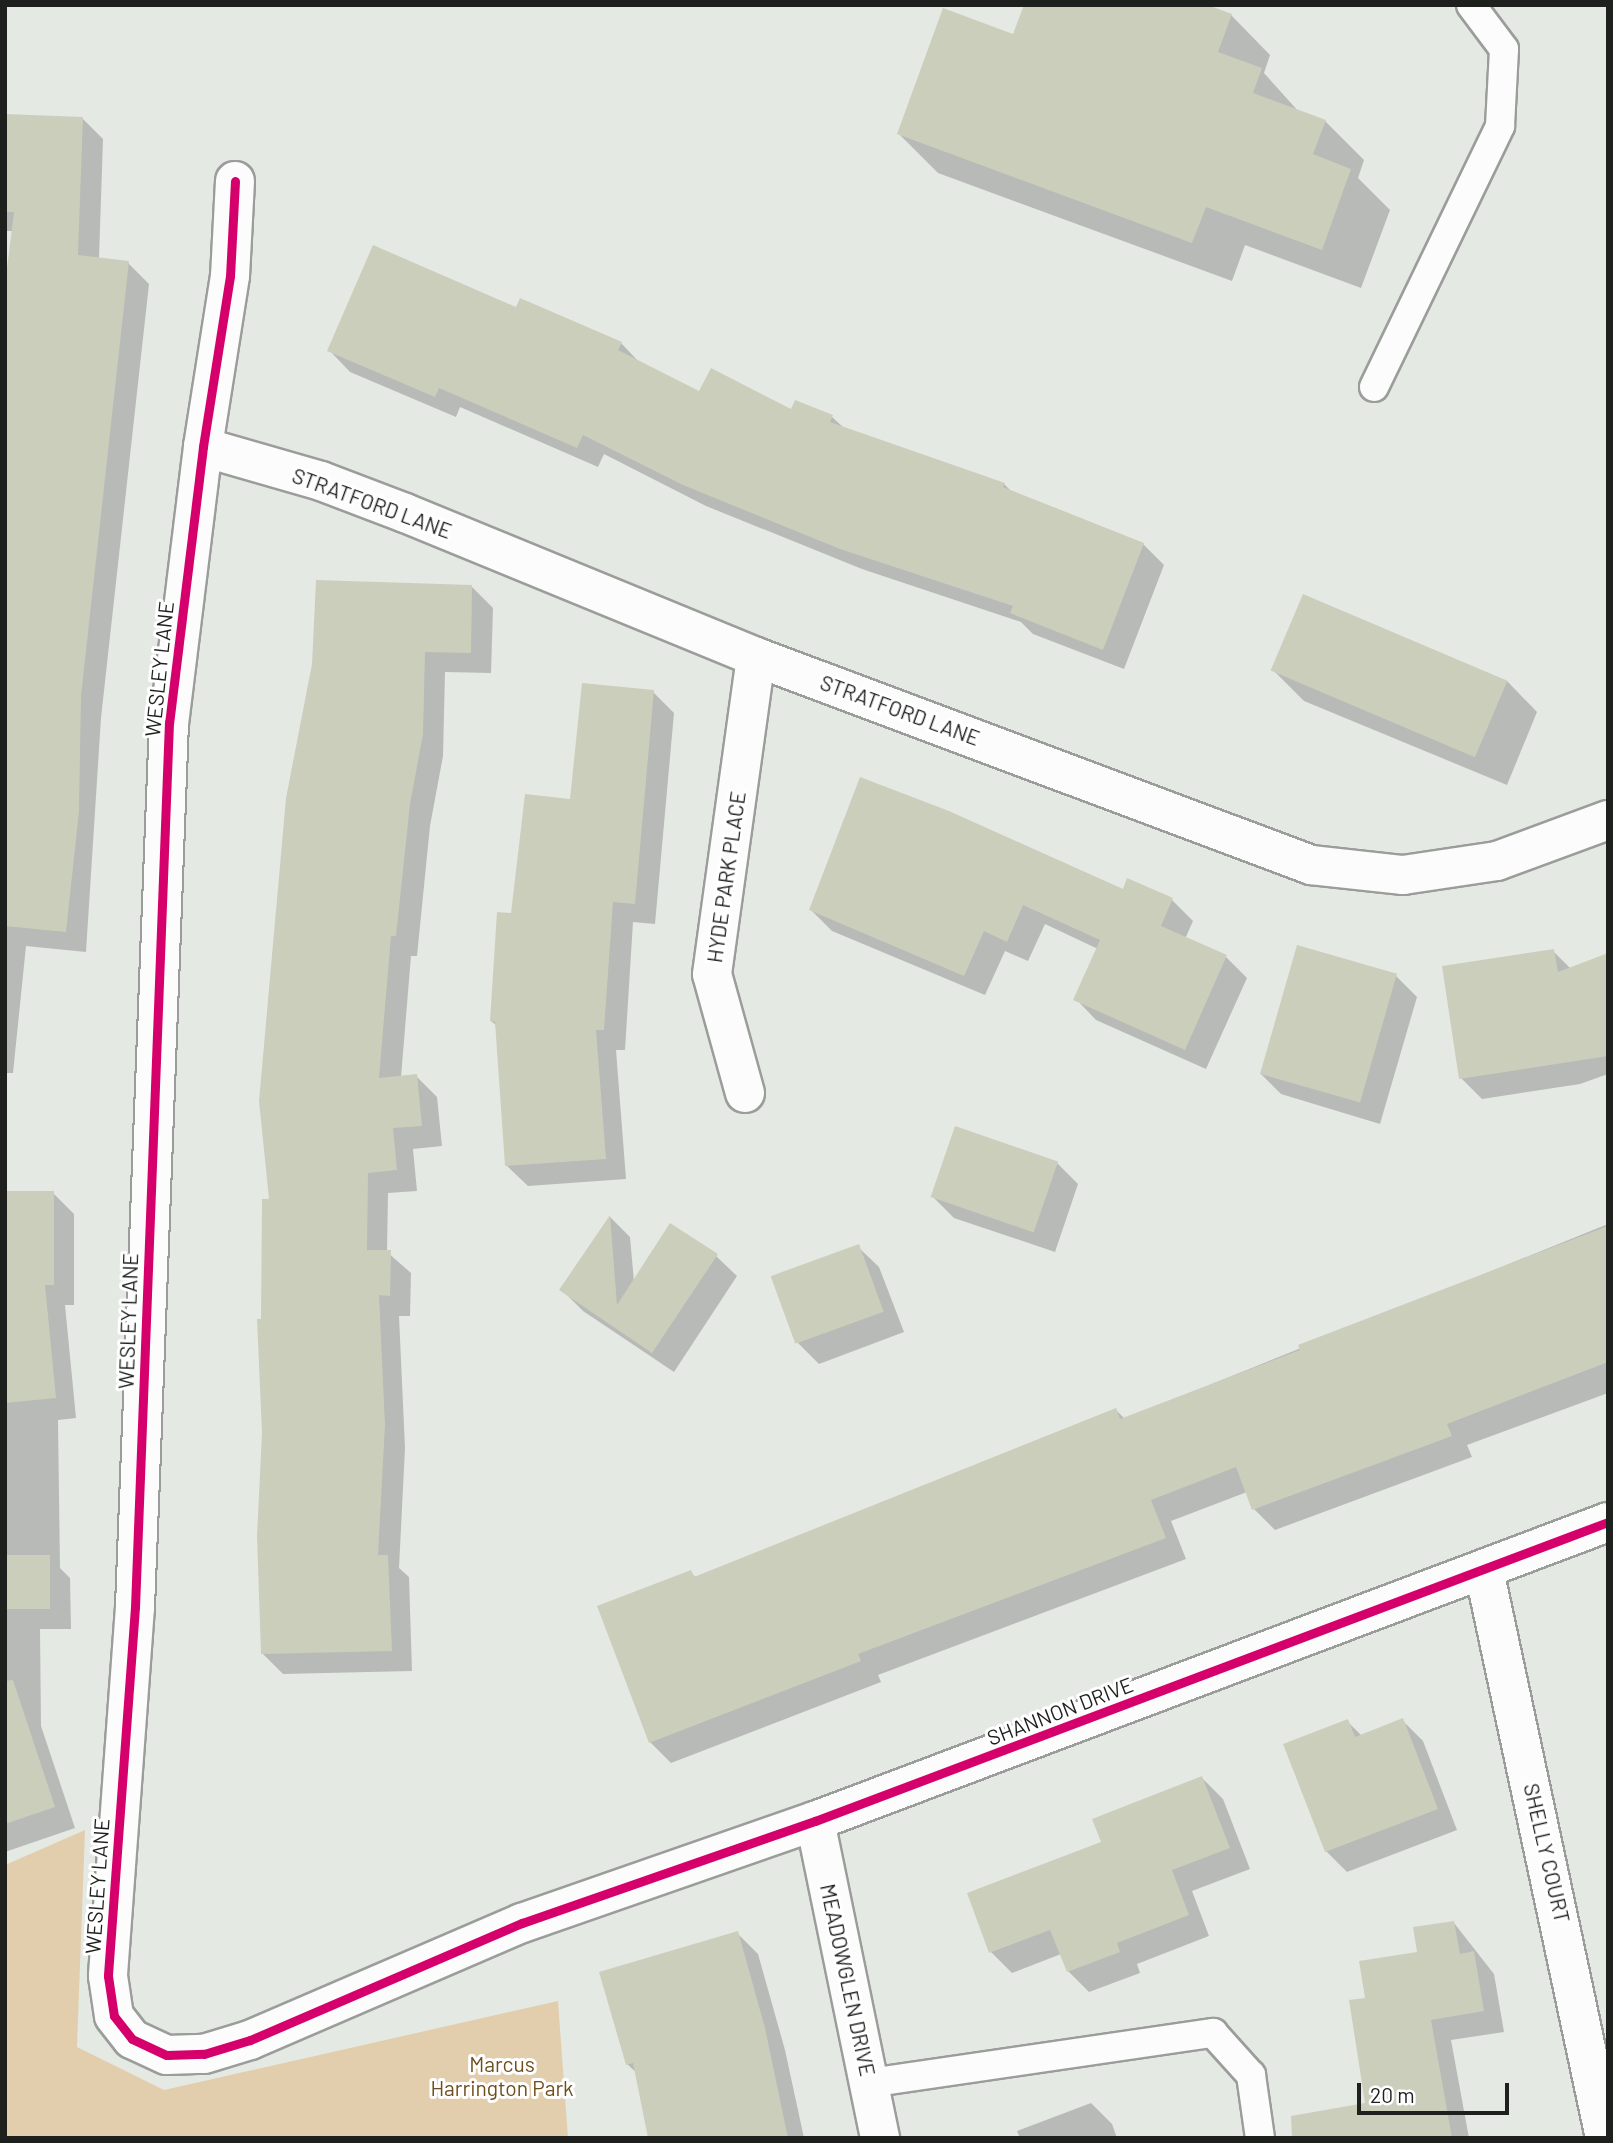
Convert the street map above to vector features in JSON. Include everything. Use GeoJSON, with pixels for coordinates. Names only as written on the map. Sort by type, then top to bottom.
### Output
{"type":"FeatureCollection","features":[{"type":"Feature","properties":{"kind":"street","name":"WESLEY LANE"},"geometry":{"type":"LineString","coordinates":[[235,181],[230,276],[203,447],[169,722],[135,1607],[108,1976],[114,2016],[132,2039],[167,2055],[204,2054],[250,2040],[522,1923]]}},
{"type":"Feature","properties":{"kind":"street","name":"STRATFORD LANE"},"geometry":{"type":"LineString","coordinates":[[203,447],[321,481],[755,657],[1311,865],[1403,875],[1497,861],[1608,820]]}},
{"type":"Feature","properties":{"kind":"street","name":"HYDE PARK PLACE"},"geometry":{"type":"LineString","coordinates":[[745,1093],[712,974],[755,657]]}},
{"type":"Feature","properties":{"kind":"street","name":"SHANNON DRIVE"},"geometry":{"type":"LineString","coordinates":[[522,1923],[815,1821],[1608,1522]]}},
{"type":"Feature","properties":{"kind":"street","name":"SHELLY COURT"},"geometry":{"type":"LineString","coordinates":[[1483,1570],[1605,2138]]}},
{"type":"Feature","properties":{"kind":"street","name":"MEADOWGLEN DRIVE"},"geometry":{"type":"LineString","coordinates":[[815,1821],[880,2138]]}},
{"type":"Feature","properties":{"kind":"lane"},"geometry":{"type":"LineString","coordinates":[[1374,387],[1500,126],[1504,49],[1471,5]]}},
{"type":"Feature","properties":{"kind":"lane"},"geometry":{"type":"LineString","coordinates":[[869,2083],[1213,2033],[1251,2075],[1260,2138]]}},
{"type":"Feature","properties":{"kind":"green space","name":"Marcus Harrington Park"},"geometry":{"type":"Polygon","coordinates":[[[85,1830],[77,2047],[164,2090],[558,2001],[568,2138],[5,2138],[5,1865],[85,1830]]]}},
{"type":"Feature","properties":{"kind":"building"},"geometry":{"type":"Polygon","coordinates":[[[1024,5],[1208,5],[1232,14],[1218,52],[1262,68],[1253,93],[1326,120],[1313,154],[1351,169],[1322,250],[1206,207],[1192,243],[897,134],[943,8],[1013,34],[1024,5]]]}},
{"type":"Feature","properties":{"kind":"building"},"geometry":{"type":"Polygon","coordinates":[[[5,114],[83,117],[78,255],[129,261],[81,696],[79,811],[66,932],[5,926],[5,284],[14,212],[5,212],[5,114]]]}},
{"type":"Feature","properties":{"kind":"building"},"geometry":{"type":"Polygon","coordinates":[[[373,245],[516,307],[520,298],[622,342],[618,350],[699,391],[711,368],[791,409],[795,400],[833,415],[830,422],[1005,483],[1003,487],[1144,543],[1103,650],[1010,613],[1013,606],[840,549],[683,485],[583,435],[577,448],[439,388],[435,397],[327,351],[373,245]]]}},
{"type":"Feature","properties":{"kind":"building"},"geometry":{"type":"Polygon","coordinates":[[[316,580],[472,585],[471,653],[425,652],[423,734],[410,804],[396,936],[391,936],[379,1078],[417,1074],[422,1126],[393,1128],[397,1170],[368,1173],[367,1250],[391,1250],[390,1296],[379,1295],[385,1425],[378,1555],[388,1555],[392,1651],[261,1654],[257,1536],[262,1433],[257,1319],[261,1319],[262,1199],[269,1199],[259,1101],[286,798],[312,664],[316,580]]]}},
{"type":"Feature","properties":{"kind":"building"},"geometry":{"type":"Polygon","coordinates":[[[1303,594],[1507,681],[1475,757],[1271,670],[1303,594]]]}},
{"type":"Feature","properties":{"kind":"building"},"geometry":{"type":"Polygon","coordinates":[[[582,683],[654,690],[635,904],[613,902],[604,1030],[596,1030],[606,1159],[505,1166],[495,1022],[490,1021],[497,912],[511,913],[525,794],[570,799],[582,683]]]}},
{"type":"Feature","properties":{"kind":"building"},"geometry":{"type":"Polygon","coordinates":[[[860,777],[949,811],[1123,889],[1127,878],[1173,898],[1161,926],[1227,955],[1185,1050],[1073,1000],[1100,940],[1023,905],[1007,942],[984,931],[964,976],[809,910],[860,777]]]}},
{"type":"Feature","properties":{"kind":"building"},"geometry":{"type":"Polygon","coordinates":[[[1297,945],[1397,974],[1360,1102],[1260,1074],[1297,945]]]}},
{"type":"Feature","properties":{"kind":"building"},"geometry":{"type":"Polygon","coordinates":[[[1554,949],[1558,972],[1608,953],[1608,1056],[1459,1079],[1442,966],[1554,949]]]}},
{"type":"Feature","properties":{"kind":"building"},"geometry":{"type":"Polygon","coordinates":[[[955,1126],[1058,1161],[1034,1232],[931,1197],[955,1126]]]}},
{"type":"Feature","properties":{"kind":"building"},"geometry":{"type":"Polygon","coordinates":[[[5,1191],[54,1191],[54,1285],[45,1285],[56,1398],[5,1403],[5,1191]]]}},
{"type":"Feature","properties":{"kind":"building"},"geometry":{"type":"Polygon","coordinates":[[[610,1215],[617,1305],[670,1223],[718,1254],[652,1353],[559,1290],[610,1215]]]}},
{"type":"Feature","properties":{"kind":"building"},"geometry":{"type":"Polygon","coordinates":[[[1608,1226],[1608,1362],[1447,1424],[1452,1436],[1252,1510],[1236,1467],[1151,1500],[1166,1538],[858,1654],[861,1661],[649,1743],[597,1606],[691,1570],[694,1577],[1116,1408],[1120,1419],[1300,1350],[1298,1345],[1608,1226]]]}},
{"type":"Feature","properties":{"kind":"building"},"geometry":{"type":"Polygon","coordinates":[[[859,1244],[884,1312],[795,1344],[771,1276],[859,1244]]]}},
{"type":"Feature","properties":{"kind":"building"},"geometry":{"type":"Polygon","coordinates":[[[5,1555],[50,1555],[50,1609],[5,1609],[5,1555]]]}},
{"type":"Feature","properties":{"kind":"building"},"geometry":{"type":"Polygon","coordinates":[[[13,1680],[55,1807],[5,1824],[5,1681],[13,1680]]]}},
{"type":"Feature","properties":{"kind":"building"},"geometry":{"type":"Polygon","coordinates":[[[1403,1718],[1438,1809],[1325,1852],[1283,1744],[1348,1719],[1355,1737],[1403,1718]]]}},
{"type":"Feature","properties":{"kind":"building"},"geometry":{"type":"Polygon","coordinates":[[[1202,1776],[1230,1848],[1172,1870],[1189,1915],[1117,1943],[1120,1952],[1067,1972],[1050,1930],[989,1953],[967,1893],[1101,1842],[1092,1819],[1202,1776]]]}},
{"type":"Feature","properties":{"kind":"building"},"geometry":{"type":"Polygon","coordinates":[[[1454,1921],[1460,1954],[1474,1951],[1484,2011],[1431,2020],[1452,2138],[1292,2138],[1291,2116],[1365,2103],[1349,2000],[1365,1998],[1359,1961],[1417,1952],[1413,1927],[1454,1921]]]}},
{"type":"Feature","properties":{"kind":"building"},"geometry":{"type":"Polygon","coordinates":[[[738,1931],[765,2028],[788,2138],[648,2138],[633,2063],[626,2065],[599,1972],[738,1931]]]}},
{"type":"Feature","properties":{"kind":"cycle path"},"geometry":{"type":"LineString","coordinates":[[235,181],[230,276],[203,447],[169,722],[135,1607],[108,1976],[114,2016],[132,2039],[167,2055],[204,2054],[250,2040],[522,1923],[815,1821],[1608,1522]]}}]}
